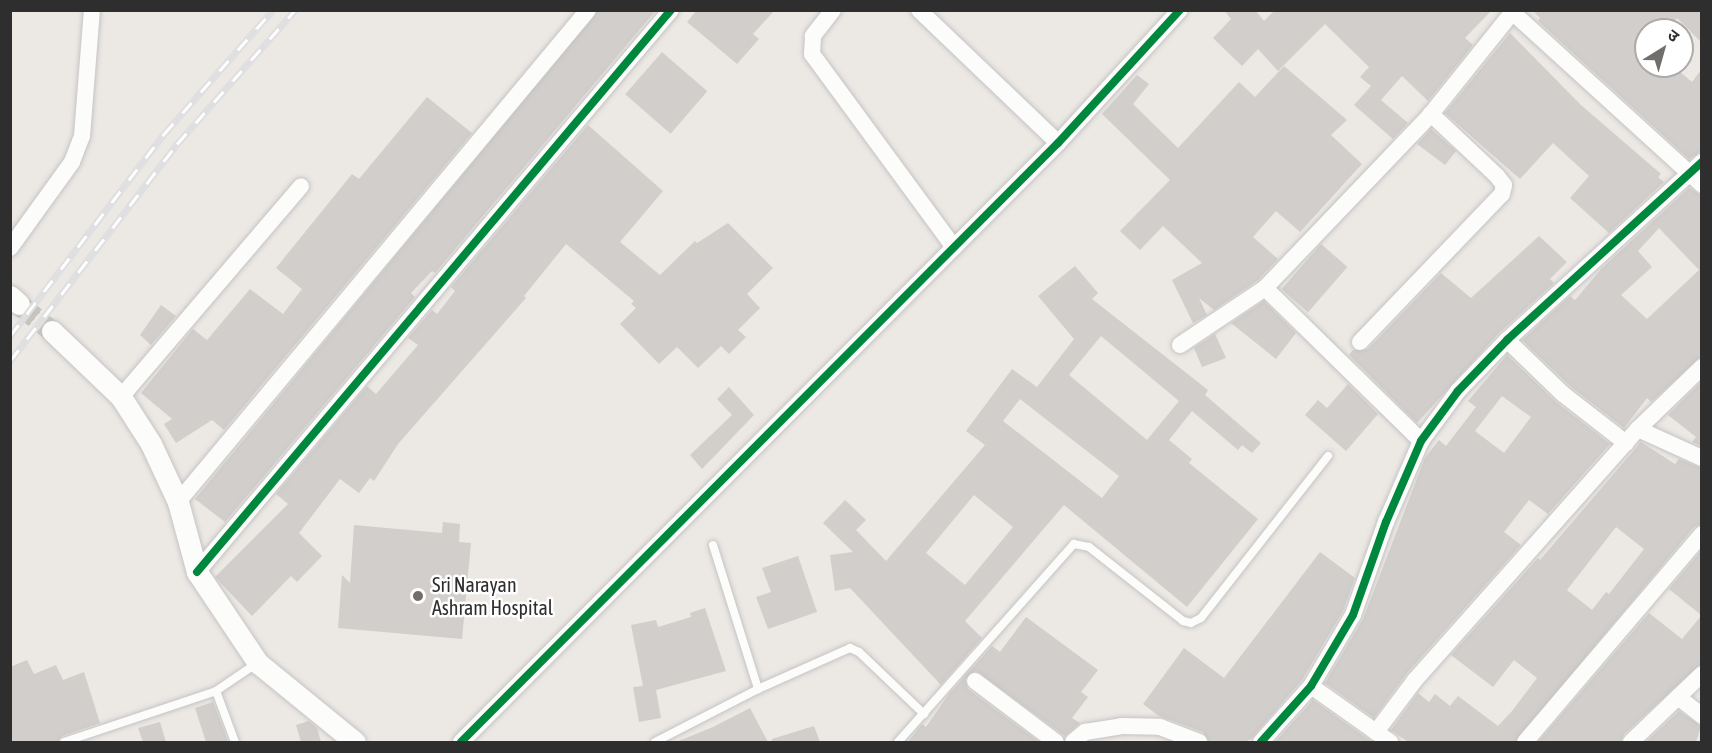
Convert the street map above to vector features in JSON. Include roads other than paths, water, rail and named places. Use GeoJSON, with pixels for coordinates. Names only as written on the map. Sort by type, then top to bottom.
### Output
{"type":"FeatureCollection","features":[{"type":"Feature","properties":{"kind":"street"},"geometry":{"type":"LineString","coordinates":[[10,248],[72,162],[82,136],[92,10]]}},
{"type":"Feature","properties":{"kind":"street"},"geometry":{"type":"LineString","coordinates":[[178,502],[588,10]]}},
{"type":"Feature","properties":{"kind":"street"},"geometry":{"type":"LineString","coordinates":[[197,572],[671,10]]}},
{"type":"Feature","properties":{"kind":"street"},"geometry":{"type":"LineString","coordinates":[[833,10],[813,36],[812,54],[954,247]]}},
{"type":"Feature","properties":{"kind":"street"},"geometry":{"type":"LineString","coordinates":[[920,10],[1058,143]]}},
{"type":"Feature","properties":{"kind":"street"},"geometry":{"type":"LineString","coordinates":[[460,742],[1058,143],[1180,10]]}},
{"type":"Feature","properties":{"kind":"street"},"geometry":{"type":"LineString","coordinates":[[1180,345],[1265,288],[1431,114],[1511,12],[1698,173],[1507,340],[1458,391],[1421,441],[1386,522],[1353,615],[1311,686],[1261,742]]}},
{"type":"Feature","properties":{"kind":"street"},"geometry":{"type":"LineString","coordinates":[[1360,342],[1502,194],[1504,185],[1497,176],[1431,114]]}},
{"type":"Feature","properties":{"kind":"street"},"geometry":{"type":"LineString","coordinates":[[121,397],[301,186]]}},
{"type":"Feature","properties":{"kind":"street"},"geometry":{"type":"LineString","coordinates":[[1265,288],[1421,441]]}},
{"type":"Feature","properties":{"kind":"street"},"geometry":{"type":"LineString","coordinates":[[52,331],[121,397],[151,444],[178,502],[197,572],[258,663],[355,742]]}},
{"type":"Feature","properties":{"kind":"street"},"geometry":{"type":"LineString","coordinates":[[1507,340],[1563,394],[1626,443]]}},
{"type":"Feature","properties":{"kind":"street"},"geometry":{"type":"LineString","coordinates":[[1376,732],[1414,680],[1638,429],[1701,367]]}},
{"type":"Feature","properties":{"kind":"street"},"geometry":{"type":"LineString","coordinates":[[1638,429],[1701,458]]}},
{"type":"Feature","properties":{"kind":"street"},"geometry":{"type":"LineString","coordinates":[[1525,742],[1701,534]]}},
{"type":"Feature","properties":{"kind":"street"},"geometry":{"type":"LineString","coordinates":[[1630,742],[1701,674]]}},
{"type":"Feature","properties":{"kind":"street"},"geometry":{"type":"LineString","coordinates":[[975,681],[1056,742]]}},
{"type":"Feature","properties":{"kind":"street"},"geometry":{"type":"LineString","coordinates":[[1311,686],[1390,742]]}},
{"type":"Feature","properties":{"kind":"street"},"geometry":{"type":"LineString","coordinates":[[1678,697],[1701,716]]}},
{"type":"Feature","properties":{"kind":"street"},"geometry":{"type":"LineString","coordinates":[[1073,742],[1085,732],[1121,726],[1160,727],[1199,742]]}},
{"type":"Feature","properties":{"kind":"lane"},"geometry":{"type":"LineString","coordinates":[[898,742],[1074,544],[1089,547],[1183,621],[1201,618],[1328,456]]}},
{"type":"Feature","properties":{"kind":"lane"},"geometry":{"type":"LineString","coordinates":[[713,545],[758,689]]}},
{"type":"Feature","properties":{"kind":"lane"},"geometry":{"type":"LineString","coordinates":[[654,742],[758,689],[850,648],[859,652],[924,714]]}},
{"type":"Feature","properties":{"kind":"lane"},"geometry":{"type":"LineString","coordinates":[[64,742],[216,691],[258,663]]}},
{"type":"Feature","properties":{"kind":"lane"},"geometry":{"type":"LineString","coordinates":[[216,691],[235,742]]}},
{"type":"Feature","properties":{"kind":"tunnel"},"geometry":{"type":"LineString","coordinates":[[19,304],[52,331]]}},
{"type":"Feature","properties":{"kind":"railway"},"geometry":{"type":"LineString","coordinates":[[10,336],[164,134],[273,10]]}},
{"type":"Feature","properties":{"kind":"railway"},"geometry":{"type":"LineString","coordinates":[[10,361],[177,144],[295,10]]}},
{"type":"Feature","properties":{"kind":"place","name":"Sri Narayan Ashram Hospital"},"geometry":{"type":"Point","coordinates":[418,596]}}]}
